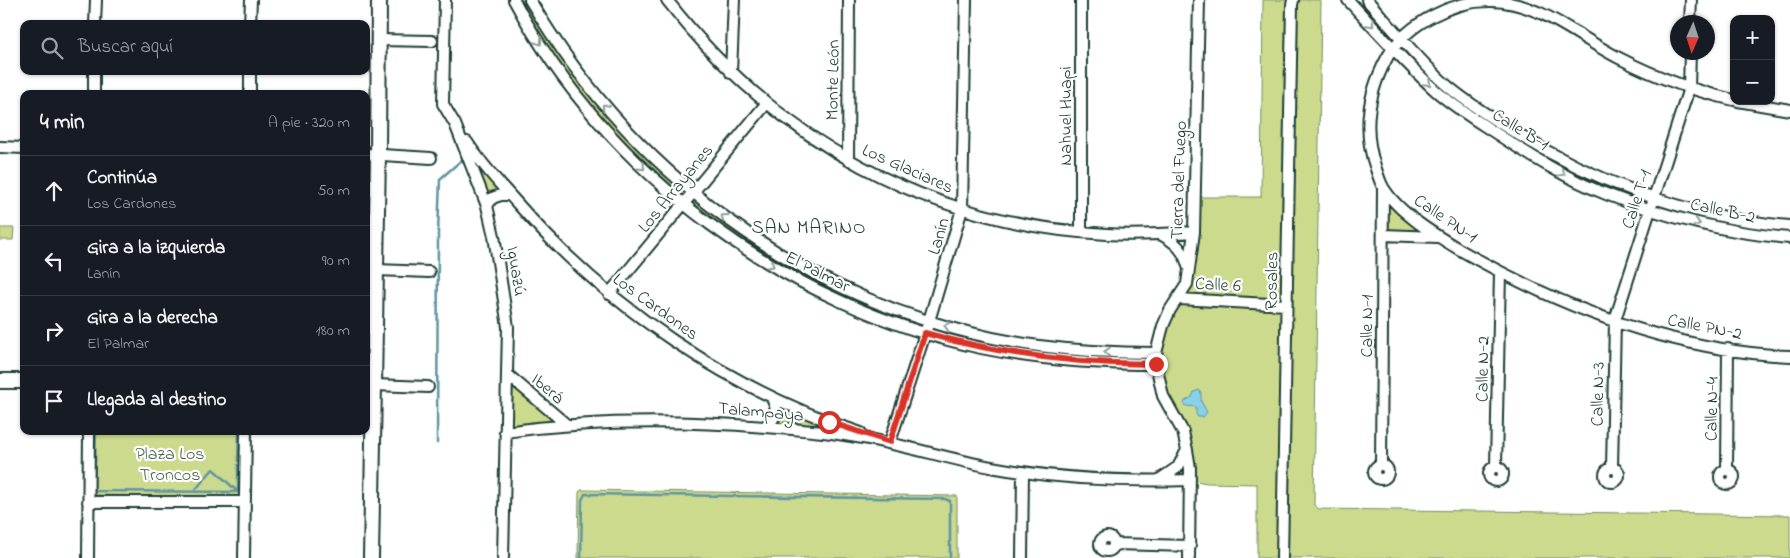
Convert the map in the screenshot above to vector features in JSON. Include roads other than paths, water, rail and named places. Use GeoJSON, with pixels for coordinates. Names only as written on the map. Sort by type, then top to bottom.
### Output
{"type":"FeatureCollection","features":[{"type":"Feature","properties":{"kind":"main road"},"geometry":{"type":"LineString","coordinates":[[371,558],[370,385],[377,270],[372,154],[379,40],[379,0]]}},
{"type":"Feature","properties":{"kind":"main road"},"geometry":{"type":"LineString","coordinates":[[0,381],[20,381]]}},
{"type":"Feature","properties":{"kind":"street"},"geometry":{"type":"LineString","coordinates":[[95,20],[96,0]]}},
{"type":"Feature","properties":{"kind":"street"},"geometry":{"type":"LineString","coordinates":[[250,20],[251,0]]}},
{"type":"Feature","properties":{"kind":"street","name":"Iguazú"},"geometry":{"type":"LineString","coordinates":[[445,0],[443,104],[455,124],[487,206],[505,296],[508,327],[508,375],[503,558]]}},
{"type":"Feature","properties":{"kind":"street","name":"El Palmar"},"geometry":{"type":"LineString","coordinates":[[514,0],[565,80],[621,146],[684,204],[715,228],[781,271],[851,306],[925,333],[981,348],[1038,358],[1087,362],[1156,364]]}},
{"type":"Feature","properties":{"kind":"street","name":"El Palmar"},"geometry":{"type":"LineString","coordinates":[[530,0],[557,44],[603,104],[637,142],[692,193],[755,239],[822,277],[884,305],[929,321],[983,335],[1038,346],[1117,353],[1156,353]]}},
{"type":"Feature","properties":{"kind":"street","name":"Los Glaciares"},"geometry":{"type":"LineString","coordinates":[[667,0],[702,43],[766,104],[848,160],[915,192],[962,209],[1033,226],[1108,234],[1194,232]]}},
{"type":"Feature","properties":{"kind":"street"},"geometry":{"type":"LineString","coordinates":[[732,73],[734,0]]}},
{"type":"Feature","properties":{"kind":"street","name":"Monte León"},"geometry":{"type":"LineString","coordinates":[[848,160],[850,0]]}},
{"type":"Feature","properties":{"kind":"street","name":"Lanín"},"geometry":{"type":"LineString","coordinates":[[890,442],[929,321],[962,209],[966,0]]}},
{"type":"Feature","properties":{"kind":"street","name":"Nahuel Huapi"},"geometry":{"type":"LineString","coordinates":[[1081,0],[1081,232]]}},
{"type":"Feature","properties":{"kind":"street","name":"Tierra del Fuego"},"geometry":{"type":"LineString","coordinates":[[1189,558],[1190,480],[1187,450],[1183,432],[1163,396],[1156,364],[1156,353],[1163,326],[1170,310],[1186,284],[1194,232],[1199,0]]}},
{"type":"Feature","properties":{"kind":"street","name":"Calle B-1"},"geometry":{"type":"LineString","coordinates":[[1348,0],[1436,91],[1472,118],[1566,175],[1605,194],[1650,209]]}},
{"type":"Feature","properties":{"kind":"street","name":"Calle B-1"},"geometry":{"type":"LineString","coordinates":[[1366,0],[1445,83],[1478,109],[1519,135],[1610,183],[1654,198]]}},
{"type":"Feature","properties":{"kind":"street"},"geometry":{"type":"LineString","coordinates":[[1690,15],[1691,0]]}},
{"type":"Feature","properties":{"kind":"street","name":"Calle PN-1"},"geometry":{"type":"LineString","coordinates":[[1614,320],[1579,308],[1500,272],[1440,238],[1421,225],[1398,205],[1383,187],[1369,145],[1367,120],[1372,93],[1384,65],[1401,38],[1421,23],[1453,8],[1471,3],[1490,1],[1536,10],[1618,58],[1654,75],[1689,88],[1730,99]]}},
{"type":"Feature","properties":{"kind":"street","name":"Rosales"},"geometry":{"type":"LineString","coordinates":[[1282,558],[1292,2]]}},
{"type":"Feature","properties":{"kind":"street"},"geometry":{"type":"LineString","coordinates":[[379,40],[432,41]]}},
{"type":"Feature","properties":{"kind":"street","name":"Calle T-1"},"geometry":{"type":"LineString","coordinates":[[1614,320],[1689,88],[1690,60]]}},
{"type":"Feature","properties":{"kind":"street"},"geometry":{"type":"LineString","coordinates":[[94,75],[94,90]]}},
{"type":"Feature","properties":{"kind":"street"},"geometry":{"type":"LineString","coordinates":[[250,75],[250,90]]}},
{"type":"Feature","properties":{"kind":"street","name":"Los Arrayanes"},"geometry":{"type":"LineString","coordinates":[[609,294],[766,104]]}},
{"type":"Feature","properties":{"kind":"street"},"geometry":{"type":"LineString","coordinates":[[1761,105],[1790,110]]}},
{"type":"Feature","properties":{"kind":"street","name":"Los Cardones"},"geometry":{"type":"LineString","coordinates":[[455,124],[476,156],[560,249],[609,294],[646,322],[686,349],[771,397],[829,422],[890,442]]}},
{"type":"Feature","properties":{"kind":"street"},"geometry":{"type":"LineString","coordinates":[[1512,144],[1519,135]]}},
{"type":"Feature","properties":{"kind":"street"},"geometry":{"type":"LineString","coordinates":[[0,147],[20,148]]}},
{"type":"Feature","properties":{"kind":"street"},"geometry":{"type":"LineString","coordinates":[[372,154],[431,158]]}},
{"type":"Feature","properties":{"kind":"street","name":"Calle N-1"},"geometry":{"type":"LineString","coordinates":[[1381,465],[1383,187]]}},
{"type":"Feature","properties":{"kind":"street"},"geometry":{"type":"LineString","coordinates":[[487,206],[492,198],[510,195]]}},
{"type":"Feature","properties":{"kind":"street","name":"Calle B-2"},"geometry":{"type":"LineString","coordinates":[[1654,198],[1712,215],[1790,226]]}},
{"type":"Feature","properties":{"kind":"street","name":"Calle B-2"},"geometry":{"type":"LineString","coordinates":[[1650,209],[1710,226],[1790,238]]}},
{"type":"Feature","properties":{"kind":"street"},"geometry":{"type":"LineString","coordinates":[[1161,234],[1174,242],[1186,256],[1189,270]]}},
{"type":"Feature","properties":{"kind":"street"},"geometry":{"type":"LineString","coordinates":[[1383,235],[1440,238]]}},
{"type":"Feature","properties":{"kind":"street"},"geometry":{"type":"LineString","coordinates":[[377,270],[429,272]]}},
{"type":"Feature","properties":{"kind":"street","name":"Calle N-2"},"geometry":{"type":"LineString","coordinates":[[1496,466],[1500,272]]}},
{"type":"Feature","properties":{"kind":"street","name":"Calle 6"},"geometry":{"type":"LineString","coordinates":[[1178,299],[1286,304]]}},
{"type":"Feature","properties":{"kind":"street","name":"Calle PN-2"},"geometry":{"type":"LineString","coordinates":[[1614,320],[1656,333],[1728,349],[1790,356]]}},
{"type":"Feature","properties":{"kind":"street","name":"Calle N-3"},"geometry":{"type":"LineString","coordinates":[[1612,468],[1614,320]]}},
{"type":"Feature","properties":{"kind":"street"},"geometry":{"type":"LineString","coordinates":[[1038,346],[1038,358]]}},
{"type":"Feature","properties":{"kind":"street","name":"Calle N-4"},"geometry":{"type":"LineString","coordinates":[[1727,469],[1728,349]]}},
{"type":"Feature","properties":{"kind":"street","name":"Iberá"},"geometry":{"type":"LineString","coordinates":[[508,375],[567,425]]}},
{"type":"Feature","properties":{"kind":"street"},"geometry":{"type":"LineString","coordinates":[[370,385],[428,387]]}},
{"type":"Feature","properties":{"kind":"street"},"geometry":{"type":"LineString","coordinates":[[764,427],[772,422],[776,414],[776,405],[771,397]]}},
{"type":"Feature","properties":{"kind":"street","name":"Talampaya"},"geometry":{"type":"LineString","coordinates":[[505,432],[567,425],[645,422],[684,422],[764,427],[848,435],[890,442],[956,460],[1023,472],[1076,478],[1157,481],[1190,480]]}},
{"type":"Feature","properties":{"kind":"street"},"geometry":{"type":"LineString","coordinates":[[88,558],[89,435]]}},
{"type":"Feature","properties":{"kind":"street"},"geometry":{"type":"LineString","coordinates":[[244,558],[246,435]]}},
{"type":"Feature","properties":{"kind":"street"},"geometry":{"type":"LineString","coordinates":[[1157,481],[1178,467],[1187,450]]}},
{"type":"Feature","properties":{"kind":"street"},"geometry":{"type":"LineString","coordinates":[[1022,558],[1023,472]]}},
{"type":"Feature","properties":{"kind":"street"},"geometry":{"type":"LineString","coordinates":[[88,502],[245,502]]}},
{"type":"Feature","properties":{"kind":"street"},"geometry":{"type":"LineString","coordinates":[[1115,544],[1190,546]]}},
{"type":"Feature","properties":{"kind":"water"},"geometry":{"type":"Polygon","coordinates":[[[1199,390],[1201,392],[1201,401],[1207,412],[1203,417],[1198,417],[1196,407],[1186,406],[1184,403],[1192,397],[1194,392],[1199,390]]]}},
{"type":"Feature","properties":{"kind":"waterway"},"geometry":{"type":"LineString","coordinates":[[437,443],[440,179],[464,158]]}},
{"type":"Feature","properties":{"kind":"waterway"},"geometry":{"type":"LineString","coordinates":[[96,435],[94,491],[238,492]]}},
{"type":"Feature","properties":{"kind":"waterway"},"geometry":{"type":"LineString","coordinates":[[238,461],[239,435]]}},
{"type":"Feature","properties":{"kind":"waterway"},"geometry":{"type":"LineString","coordinates":[[238,465],[238,490]]}},
{"type":"Feature","properties":{"kind":"waterway"},"geometry":{"type":"LineString","coordinates":[[196,489],[213,469],[238,492]]}},
{"type":"Feature","properties":{"kind":"waterway"},"geometry":{"type":"LineString","coordinates":[[581,558],[582,500],[585,494],[945,499],[950,501],[950,558]]}},
{"type":"Feature","properties":{"kind":"district","name":"SAN MARINO"},"geometry":{"type":"Point","coordinates":[809,226]}},
{"type":"Feature","properties":{"kind":"park label","name":"Plaza Los Troncos"},"geometry":{"type":"Point","coordinates":[170,463]}}]}
